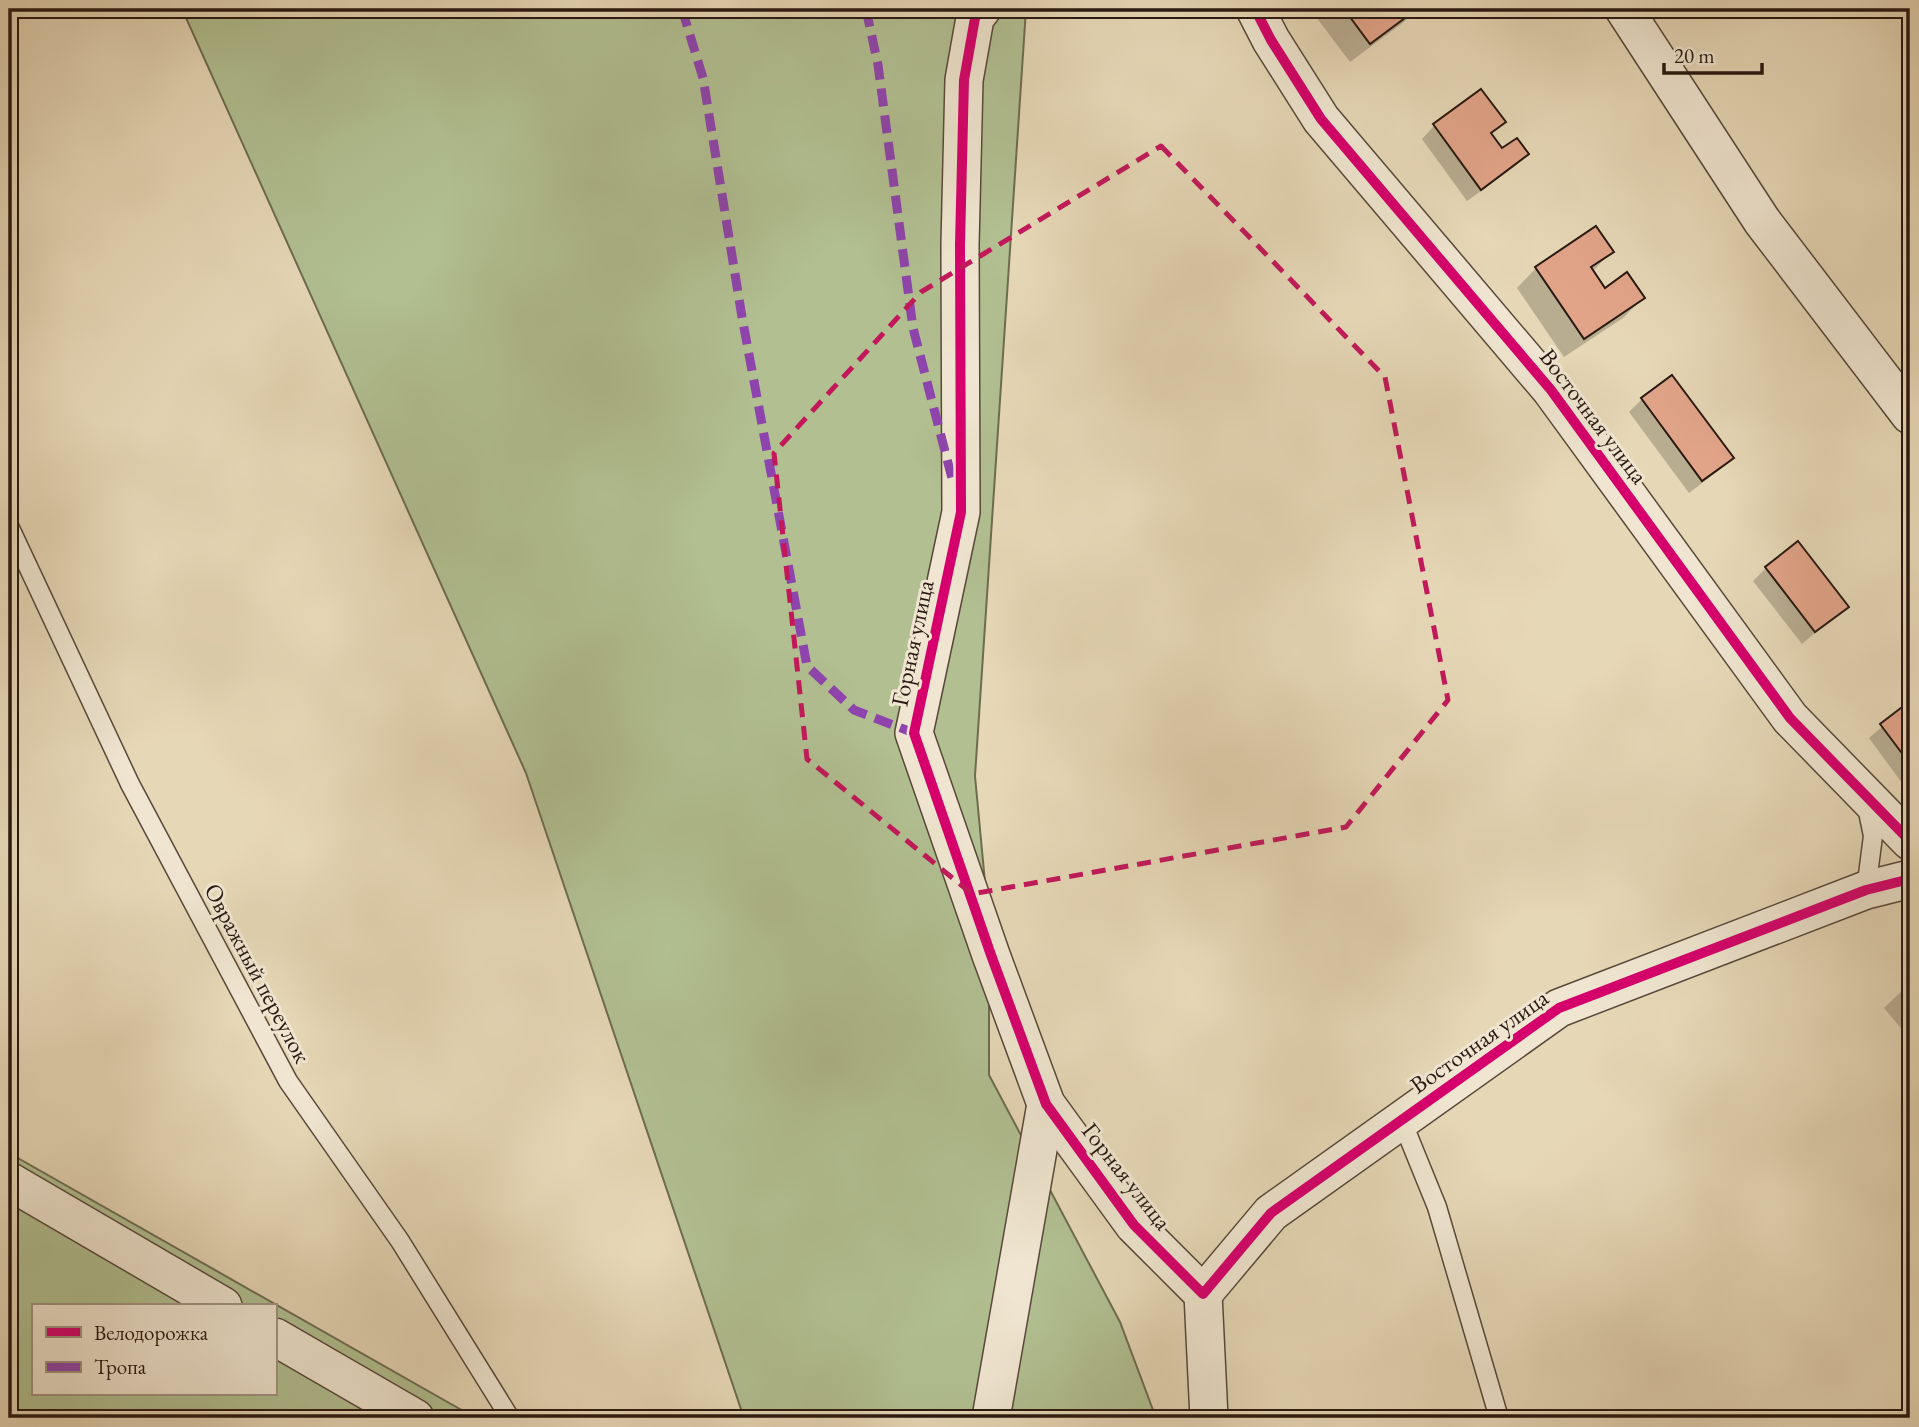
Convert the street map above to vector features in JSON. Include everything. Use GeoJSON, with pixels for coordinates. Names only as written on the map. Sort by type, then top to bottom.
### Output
{"type":"FeatureCollection","features":[{"type":"Feature","properties":{"kind":"street","name":"Горная улица"},"geometry":{"type":"LineString","coordinates":[[982,9],[975,18],[964,80],[960,244],[961,512],[914,733],[1046,1104],[1134,1225],[1203,1294]]}},
{"type":"Feature","properties":{"kind":"street","name":"Восточная улица"},"geometry":{"type":"LineString","coordinates":[[1255,9],[1321,120],[1551,390],[1790,718],[1910,841]]}},
{"type":"Feature","properties":{"kind":"street"},"geometry":{"type":"LineString","coordinates":[[1624,9],[1762,221],[1910,415]]}},
{"type":"Feature","properties":{"kind":"street","name":"Восточная улица"},"geometry":{"type":"LineString","coordinates":[[1203,1294],[1271,1213],[1559,1008],[1866,890],[1910,879]]}},
{"type":"Feature","properties":{"kind":"street"},"geometry":{"type":"LineString","coordinates":[[991,1418],[1046,1104]]}},
{"type":"Feature","properties":{"kind":"street"},"geometry":{"type":"LineString","coordinates":[[9,1181],[220,1304]]}},
{"type":"Feature","properties":{"kind":"street"},"geometry":{"type":"LineString","coordinates":[[1203,1294],[1209,1418]]}},
{"type":"Feature","properties":{"kind":"street"},"geometry":{"type":"LineString","coordinates":[[276,1338],[415,1418]]}},
{"type":"Feature","properties":{"kind":"lane","name":"Овражный переулок"},"geometry":{"type":"LineString","coordinates":[[9,526],[130,785],[288,1081],[400,1241],[510,1418]]}},
{"type":"Feature","properties":{"kind":"lane"},"geometry":{"type":"LineString","coordinates":[[1864,795],[1873,836],[1866,890]]}},
{"type":"Feature","properties":{"kind":"lane"},"geometry":{"type":"LineString","coordinates":[[1402,1121],[1437,1207],[1499,1418]]}},
{"type":"Feature","properties":{"kind":"highlighted area"},"geometry":{"type":"Polygon","coordinates":[[[1161,146],[1385,377],[1448,700],[1346,827],[972,894],[807,759],[774,453],[921,292],[1161,146]]]}},
{"type":"Feature","properties":{"kind":"green space"},"geometry":{"type":"Polygon","coordinates":[[[182,9],[1026,9],[975,776],[989,925],[989,1075],[1120,1322],[1156,1418],[744,1418],[526,773],[182,9]]]}},
{"type":"Feature","properties":{"kind":"green space"},"geometry":{"type":"Polygon","coordinates":[[[9,1153],[275,1304],[32,1304],[32,1396],[276,1396],[276,1305],[465,1412],[470,1418],[9,1418],[9,1153]]]}},
{"type":"Feature","properties":{"kind":"building"},"geometry":{"type":"Polygon","coordinates":[[[1344,9],[1417,9],[1370,44],[1344,9]]]}},
{"type":"Feature","properties":{"kind":"building"},"geometry":{"type":"Polygon","coordinates":[[[1481,89],[1506,122],[1491,133],[1502,148],[1517,138],[1529,154],[1481,190],[1433,124],[1481,89]]]}},
{"type":"Feature","properties":{"kind":"building"},"geometry":{"type":"Polygon","coordinates":[[[1596,226],[1614,252],[1591,267],[1605,288],[1627,272],[1645,298],[1584,339],[1535,267],[1596,226]]]}},
{"type":"Feature","properties":{"kind":"building"},"geometry":{"type":"Polygon","coordinates":[[[1672,375],[1734,458],[1702,481],[1641,398],[1672,375]]]}},
{"type":"Feature","properties":{"kind":"building"},"geometry":{"type":"Polygon","coordinates":[[[1798,541],[1849,607],[1815,632],[1765,567],[1798,541]]]}},
{"type":"Feature","properties":{"kind":"building"},"geometry":{"type":"Polygon","coordinates":[[[1910,701],[1910,764],[1880,724],[1910,701]]]}},
{"type":"Feature","properties":{"kind":"marked path"},"geometry":{"type":"LineString","coordinates":[[682,9],[703,78],[742,317],[807,666],[854,710],[914,733]]}},
{"type":"Feature","properties":{"kind":"marked path"},"geometry":{"type":"LineString","coordinates":[[866,9],[878,65],[913,328],[954,486]]}},
{"type":"Feature","properties":{"kind":"cycle path"},"geometry":{"type":"LineString","coordinates":[[982,9],[975,18],[964,80],[960,244],[961,512],[914,733],[1046,1104],[1134,1225],[1203,1294],[1271,1213],[1559,1008],[1866,890],[1910,879]]}},
{"type":"Feature","properties":{"kind":"cycle path"},"geometry":{"type":"LineString","coordinates":[[1255,9],[1271,40],[1321,119],[1551,390],[1790,718],[1910,841]]}}]}
